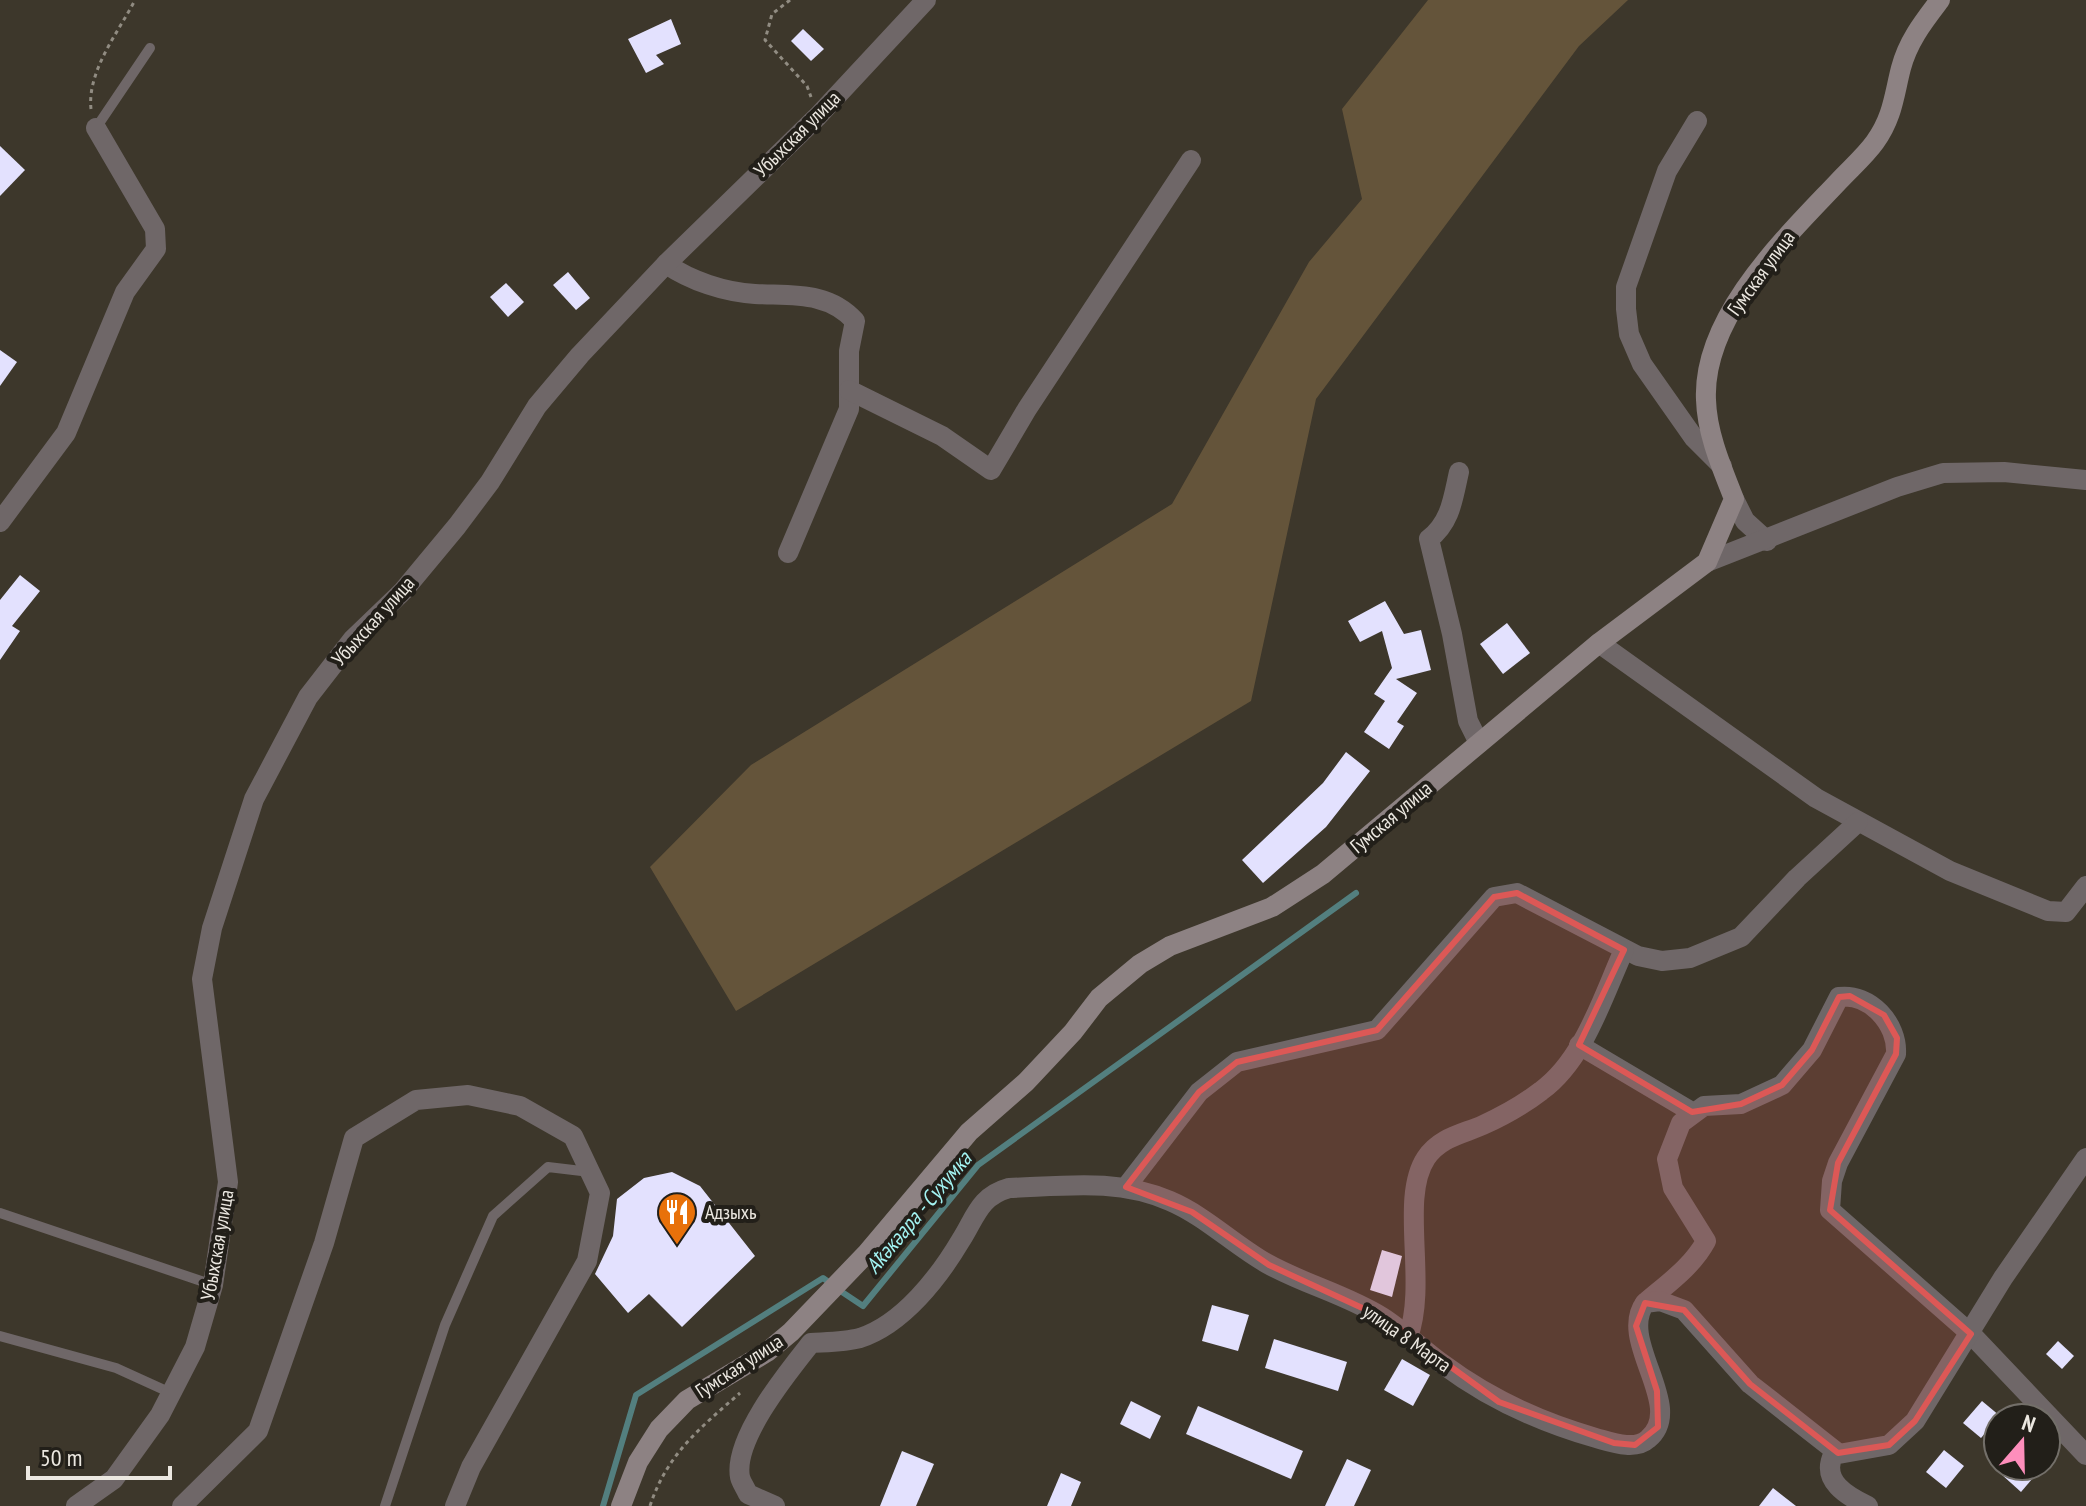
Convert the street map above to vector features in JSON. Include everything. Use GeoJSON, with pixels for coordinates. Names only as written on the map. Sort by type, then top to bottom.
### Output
{"type":"FeatureCollection","features":[{"type":"Feature","properties":{"kind":"street","name":"Убыхская улица"},"geometry":{"type":"LineString","coordinates":[[76,1506],[114,1479],[171,1393],[195,1347],[213,1285],[228,1182],[202,979],[212,928],[254,799],[308,697],[353,639],[403,591],[457,526],[490,482],[537,406],[580,355],[666,264],[818,116],[926,0]]}},
{"type":"Feature","properties":{"kind":"street","name":"Гумская улица"},"geometry":{"type":"LineString","coordinates":[[621,1506],[638,1462],[659,1429],[687,1400],[767,1352],[791,1332],[877,1241],[969,1132],[1026,1082],[1073,1032],[1099,998],[1140,964],[1170,946],[1272,907],[1323,874],[1599,643],[1707,562],[1734,499],[1722,466],[1706,400],[1711,357],[1727,320],[1776,247],[1875,141],[1897,100],[1901,67],[1917,29],[1940,0]]}},
{"type":"Feature","properties":{"kind":"street"},"geometry":{"type":"LineString","coordinates":[[1697,121],[1667,171],[1626,287],[1626,309],[1629,334],[1642,364],[1694,438],[1722,466]]}},
{"type":"Feature","properties":{"kind":"street"},"geometry":{"type":"LineString","coordinates":[[0,522],[66,433],[125,292],[156,249],[155,229],[96,128]]}},
{"type":"Feature","properties":{"kind":"street"},"geometry":{"type":"LineString","coordinates":[[849,390],[942,436],[991,470],[1027,409],[1191,160]]}},
{"type":"Feature","properties":{"kind":"street"},"geometry":{"type":"LineString","coordinates":[[666,264],[680,273],[719,288],[826,300],[844,309],[855,321],[849,351],[849,409],[788,553]]}},
{"type":"Feature","properties":{"kind":"street"},"geometry":{"type":"LineString","coordinates":[[1459,472],[1450,512],[1440,530],[1429,539],[1452,634],[1468,721],[1479,743]]}},
{"type":"Feature","properties":{"kind":"street"},"geometry":{"type":"LineString","coordinates":[[1707,562],[1767,541],[1897,487],[1943,473],[2004,472],[2086,480]]}},
{"type":"Feature","properties":{"kind":"street"},"geometry":{"type":"LineString","coordinates":[[1734,499],[1745,521],[1767,541]]}},
{"type":"Feature","properties":{"kind":"street"},"geometry":{"type":"LineString","coordinates":[[1599,643],[1816,798],[1950,871],[2048,911],[2066,912],[2086,886]]}},
{"type":"Feature","properties":{"kind":"street"},"geometry":{"type":"LineString","coordinates":[[1126,1187],[1199,1092],[1237,1062],[1377,1030],[1494,897],[1517,893],[1624,950],[1662,961],[1690,958],[1741,937],[1797,878],[1858,822]]}},
{"type":"Feature","properties":{"kind":"street"},"geometry":{"type":"LineString","coordinates":[[1408,1337],[1417,1305],[1416,1184],[1427,1157],[1436,1145],[1484,1125],[1544,1089],[1579,1045],[1624,950]]}},
{"type":"Feature","properties":{"kind":"street"},"geometry":{"type":"LineString","coordinates":[[1645,1303],[1699,1254],[1706,1241],[1673,1188],[1667,1159],[1681,1123],[1704,1106],[1741,1104],[1782,1085],[1812,1050],[1839,997],[1850,996],[1884,1015],[1897,1038],[1896,1054],[1838,1163],[1832,1181],[1830,1210],[1971,1334],[2086,1455]]}},
{"type":"Feature","properties":{"kind":"street"},"geometry":{"type":"LineString","coordinates":[[1579,1045],[1692,1112]]}},
{"type":"Feature","properties":{"kind":"street"},"geometry":{"type":"LineString","coordinates":[[182,1506],[258,1431],[324,1243],[354,1138],[416,1100],[468,1095],[520,1106],[573,1136],[600,1193],[587,1261],[471,1467],[455,1506]]}},
{"type":"Feature","properties":{"kind":"street"},"geometry":{"type":"LineString","coordinates":[[1868,1506],[1848,1496],[1832,1480],[1828,1466],[1833,1455],[1889,1445],[1915,1421],[2003,1278],[2086,1158]]}},
{"type":"Feature","properties":{"kind":"street","name":"улица 8 Марта"},"geometry":{"type":"LineString","coordinates":[[775,1506],[748,1494],[740,1477],[742,1454],[757,1420],[787,1374],[811,1343],[861,1338],[908,1307],[936,1276],[982,1202],[992,1193],[1009,1188],[1126,1187],[1170,1200],[1269,1265],[1354,1301],[1499,1402],[1580,1433],[1635,1445],[1648,1440],[1658,1427],[1659,1411],[1636,1326],[1637,1313],[1645,1303]]}},
{"type":"Feature","properties":{"kind":"street"},"geometry":{"type":"LineString","coordinates":[[1645,1303],[1660,1301],[1684,1310],[1750,1384],[1838,1453]]}},
{"type":"Feature","properties":{"kind":"lane"},"geometry":{"type":"LineString","coordinates":[[96,128],[150,48]]}},
{"type":"Feature","properties":{"kind":"lane"},"geometry":{"type":"LineString","coordinates":[[385,1506],[445,1325],[493,1216],[548,1167],[590,1172]]}},
{"type":"Feature","properties":{"kind":"lane"},"geometry":{"type":"LineString","coordinates":[[0,1213],[213,1285]]}},
{"type":"Feature","properties":{"kind":"lane"},"geometry":{"type":"LineString","coordinates":[[0,1336],[116,1368],[171,1393]]}},
{"type":"Feature","properties":{"kind":"path"},"geometry":{"type":"LineString","coordinates":[[96,128],[89,92],[135,0]]}},
{"type":"Feature","properties":{"kind":"path"},"geometry":{"type":"LineString","coordinates":[[790,0],[772,14],[765,40],[807,86],[818,116]]}},
{"type":"Feature","properties":{"kind":"highlighted area"},"geometry":{"type":"Polygon","coordinates":[[[1517,893],[1624,950],[1579,1045],[1692,1112],[1741,1104],[1782,1085],[1812,1050],[1839,997],[1850,996],[1884,1015],[1897,1038],[1896,1054],[1838,1163],[1830,1210],[1971,1334],[1915,1421],[1889,1445],[1838,1453],[1750,1384],[1684,1310],[1645,1303],[1636,1326],[1657,1391],[1658,1427],[1635,1445],[1614,1443],[1499,1402],[1384,1318],[1269,1265],[1192,1212],[1126,1187],[1199,1092],[1237,1062],[1377,1030],[1494,897],[1517,893]]]}},
{"type":"Feature","properties":{"kind":"shaded area"},"geometry":{"type":"Polygon","coordinates":[[[1428,0],[1628,0],[1579,46],[1316,399],[1251,701],[736,1011],[650,867],[751,765],[1172,504],[1309,262],[1362,199],[1342,109],[1428,0]]]}},
{"type":"Feature","properties":{"kind":"building"},"geometry":{"type":"Polygon","coordinates":[[[671,19],[681,44],[656,55],[664,64],[646,73],[628,39],[671,19]]]}},
{"type":"Feature","properties":{"kind":"building"},"geometry":{"type":"Polygon","coordinates":[[[803,29],[824,49],[811,61],[791,41],[803,29]]]}},
{"type":"Feature","properties":{"kind":"building"},"geometry":{"type":"Polygon","coordinates":[[[0,146],[25,170],[0,196],[0,146]]]}},
{"type":"Feature","properties":{"kind":"building"},"geometry":{"type":"Polygon","coordinates":[[[568,272],[590,298],[576,310],[553,285],[568,272]]]}},
{"type":"Feature","properties":{"kind":"building"},"geometry":{"type":"Polygon","coordinates":[[[506,283],[524,302],[508,317],[490,297],[506,283]]]}},
{"type":"Feature","properties":{"kind":"building"},"geometry":{"type":"Polygon","coordinates":[[[0,350],[17,362],[0,386],[0,350]]]}},
{"type":"Feature","properties":{"kind":"building"},"geometry":{"type":"Polygon","coordinates":[[[20,575],[40,591],[12,626],[20,631],[0,660],[0,600],[20,575]]]}},
{"type":"Feature","properties":{"kind":"building"},"geometry":{"type":"Polygon","coordinates":[[[1385,601],[1404,634],[1421,630],[1431,670],[1396,679],[1417,693],[1397,722],[1404,726],[1389,749],[1364,732],[1385,701],[1374,694],[1392,668],[1382,631],[1360,642],[1348,621],[1385,601]]]}},
{"type":"Feature","properties":{"kind":"building"},"geometry":{"type":"Polygon","coordinates":[[[1507,623],[1530,653],[1503,674],[1480,644],[1507,623]]]}},
{"type":"Feature","properties":{"kind":"building"},"geometry":{"type":"Polygon","coordinates":[[[1346,752],[1370,771],[1326,827],[1263,883],[1242,860],[1323,783],[1346,752]]]}},
{"type":"Feature","properties":{"kind":"building","name":"Адзыхь"},"geometry":{"type":"Polygon","coordinates":[[[672,1172],[700,1186],[755,1256],[682,1327],[649,1294],[628,1313],[595,1274],[613,1236],[617,1199],[644,1178],[672,1172]]]}},
{"type":"Feature","properties":{"kind":"building"},"geometry":{"type":"Polygon","coordinates":[[[1382,1250],[1402,1256],[1392,1297],[1370,1290],[1382,1250]]]}},
{"type":"Feature","properties":{"kind":"building"},"geometry":{"type":"Polygon","coordinates":[[[1212,1305],[1249,1315],[1238,1351],[1202,1341],[1212,1305]]]}},
{"type":"Feature","properties":{"kind":"building"},"geometry":{"type":"Polygon","coordinates":[[[1274,1339],[1347,1362],[1338,1391],[1265,1368],[1274,1339]]]}},
{"type":"Feature","properties":{"kind":"building"},"geometry":{"type":"Polygon","coordinates":[[[2058,1341],[2074,1356],[2062,1369],[2046,1354],[2058,1341]]]}},
{"type":"Feature","properties":{"kind":"building"},"geometry":{"type":"Polygon","coordinates":[[[1402,1359],[1430,1375],[1413,1406],[1384,1390],[1402,1359]]]}},
{"type":"Feature","properties":{"kind":"building"},"geometry":{"type":"Polygon","coordinates":[[[1131,1401],[1161,1416],[1150,1439],[1120,1424],[1131,1401]]]}},
{"type":"Feature","properties":{"kind":"building"},"geometry":{"type":"Polygon","coordinates":[[[1982,1401],[1983,1402],[1981,1438],[1963,1423],[1982,1401]]]}},
{"type":"Feature","properties":{"kind":"building"},"geometry":{"type":"Polygon","coordinates":[[[1198,1406],[1303,1451],[1291,1479],[1186,1434],[1198,1406]]]}},
{"type":"Feature","properties":{"kind":"building"},"geometry":{"type":"Polygon","coordinates":[[[1944,1450],[1964,1466],[1946,1488],[1926,1472],[1944,1450]]]}},
{"type":"Feature","properties":{"kind":"building"},"geometry":{"type":"Polygon","coordinates":[[[902,1451],[934,1464],[916,1506],[880,1506],[902,1451]]]}},
{"type":"Feature","properties":{"kind":"building"},"geometry":{"type":"Polygon","coordinates":[[[1347,1459],[1371,1470],[1354,1506],[1325,1506],[1347,1459]]]}},
{"type":"Feature","properties":{"kind":"building"},"geometry":{"type":"Polygon","coordinates":[[[1061,1473],[1081,1482],[1071,1506],[1047,1506],[1061,1473]]]}},
{"type":"Feature","properties":{"kind":"building"},"geometry":{"type":"Polygon","coordinates":[[[2010,1482],[2029,1482],[2021,1492],[2010,1482]]]}},
{"type":"Feature","properties":{"kind":"building"},"geometry":{"type":"Polygon","coordinates":[[[1773,1488],[1796,1506],[1759,1506],[1773,1488]]]}},
{"type":"Feature","properties":{"kind":"waterway","name":"Аҟәкәара - Сухумка"},"geometry":{"type":"LineString","coordinates":[[839,1290],[863,1306],[978,1165],[1356,893]]}},
{"type":"Feature","properties":{"kind":"waterway","name":"Аҟәкәара - Сухумка"},"geometry":{"type":"LineString","coordinates":[[603,1506],[636,1395],[823,1278],[830,1283]]}},
{"type":"Feature","properties":{"kind":"place","name":"Адзыхь"},"geometry":{"type":"Point","coordinates":[677,1246]}}]}
